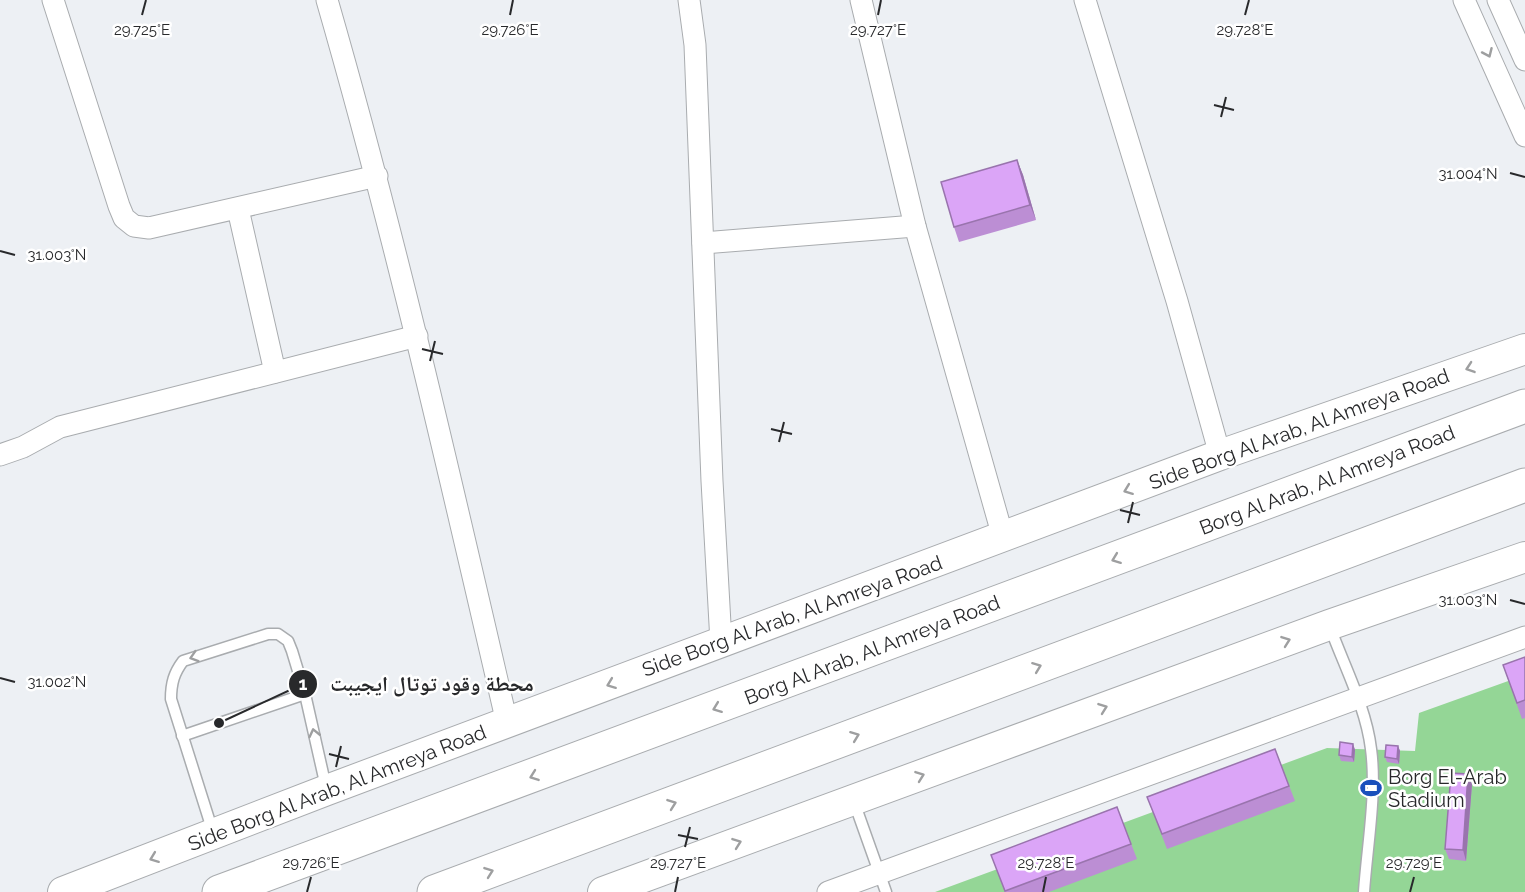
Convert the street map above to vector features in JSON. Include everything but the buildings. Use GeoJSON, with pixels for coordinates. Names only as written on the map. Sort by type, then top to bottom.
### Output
{"type":"FeatureCollection","features":[{"type":"Feature","properties":{"kind":"highway","name":"Borg Al Arab, Al Amreya Road"},"geometry":{"type":"LineString","coordinates":[[219,892],[1525,406]]}},
{"type":"Feature","properties":{"kind":"highway"},"geometry":{"type":"LineString","coordinates":[[434,892],[1525,485]]}},
{"type":"Feature","properties":{"kind":"street"},"geometry":{"type":"LineString","coordinates":[[52,0],[124,218],[134,226],[149,228],[238,210],[376,176]]}},
{"type":"Feature","properties":{"kind":"street"},"geometry":{"type":"LineString","coordinates":[[327,0],[417,336],[507,723]]}},
{"type":"Feature","properties":{"kind":"street"},"geometry":{"type":"LineString","coordinates":[[689,0],[695,45],[712,481],[721,642]]}},
{"type":"Feature","properties":{"kind":"street"},"geometry":{"type":"LineString","coordinates":[[861,0],[915,226],[1003,537]]}},
{"type":"Feature","properties":{"kind":"street"},"geometry":{"type":"LineString","coordinates":[[1085,0],[1177,301],[1220,456]]}},
{"type":"Feature","properties":{"kind":"street"},"geometry":{"type":"LineString","coordinates":[[1464,0],[1520,108],[1525,136]]}},
{"type":"Feature","properties":{"kind":"street"},"geometry":{"type":"LineString","coordinates":[[1498,0],[1525,60]]}},
{"type":"Feature","properties":{"kind":"street"},"geometry":{"type":"LineString","coordinates":[[238,210],[275,372]]}},
{"type":"Feature","properties":{"kind":"street"},"geometry":{"type":"LineString","coordinates":[[703,243],[915,226]]}},
{"type":"Feature","properties":{"kind":"street"},"geometry":{"type":"LineString","coordinates":[[0,455],[23,447],[60,427],[417,336]]}},
{"type":"Feature","properties":{"kind":"street","name":"Side Borg Al Arab, Al Amreya Road"},"geometry":{"type":"LineString","coordinates":[[63,892],[327,790],[1220,456],[1525,349]]}},
{"type":"Feature","properties":{"kind":"street"},"geometry":{"type":"LineString","coordinates":[[603,892],[1329,625],[1525,557]]}},
{"type":"Feature","properties":{"kind":"street"},"geometry":{"type":"LineString","coordinates":[[828,892],[883,882],[1356,699],[1525,637]]}},
{"type":"Feature","properties":{"kind":"lane"},"geometry":{"type":"LineString","coordinates":[[1329,625],[1368,734],[1372,759],[1364,892]]}},
{"type":"Feature","properties":{"kind":"lane"},"geometry":{"type":"LineString","coordinates":[[214,835],[171,699],[176,670],[183,661],[268,634],[278,634],[288,641],[305,694],[327,790]]}},
{"type":"Feature","properties":{"kind":"lane"},"geometry":{"type":"LineString","coordinates":[[182,736],[305,694]]}},
{"type":"Feature","properties":{"kind":"lane"},"geometry":{"type":"LineString","coordinates":[[853,800],[883,882]]}},
{"type":"Feature","properties":{"kind":"green space","name":"Borg El-Arab Stadium"},"geometry":{"type":"Polygon","coordinates":[[[1525,675],[1525,892],[935,892],[1327,748],[1415,751],[1419,713],[1525,675]]]}},
{"type":"Feature","properties":{"kind":"place","name":"محطة وقود توتال ايجيبت"},"geometry":{"type":"Point","coordinates":[219,723]}},
{"type":"Feature","properties":{"kind":"place","name":"Borg El-Arab Stadium"},"geometry":{"type":"Point","coordinates":[1371,788]}}]}
